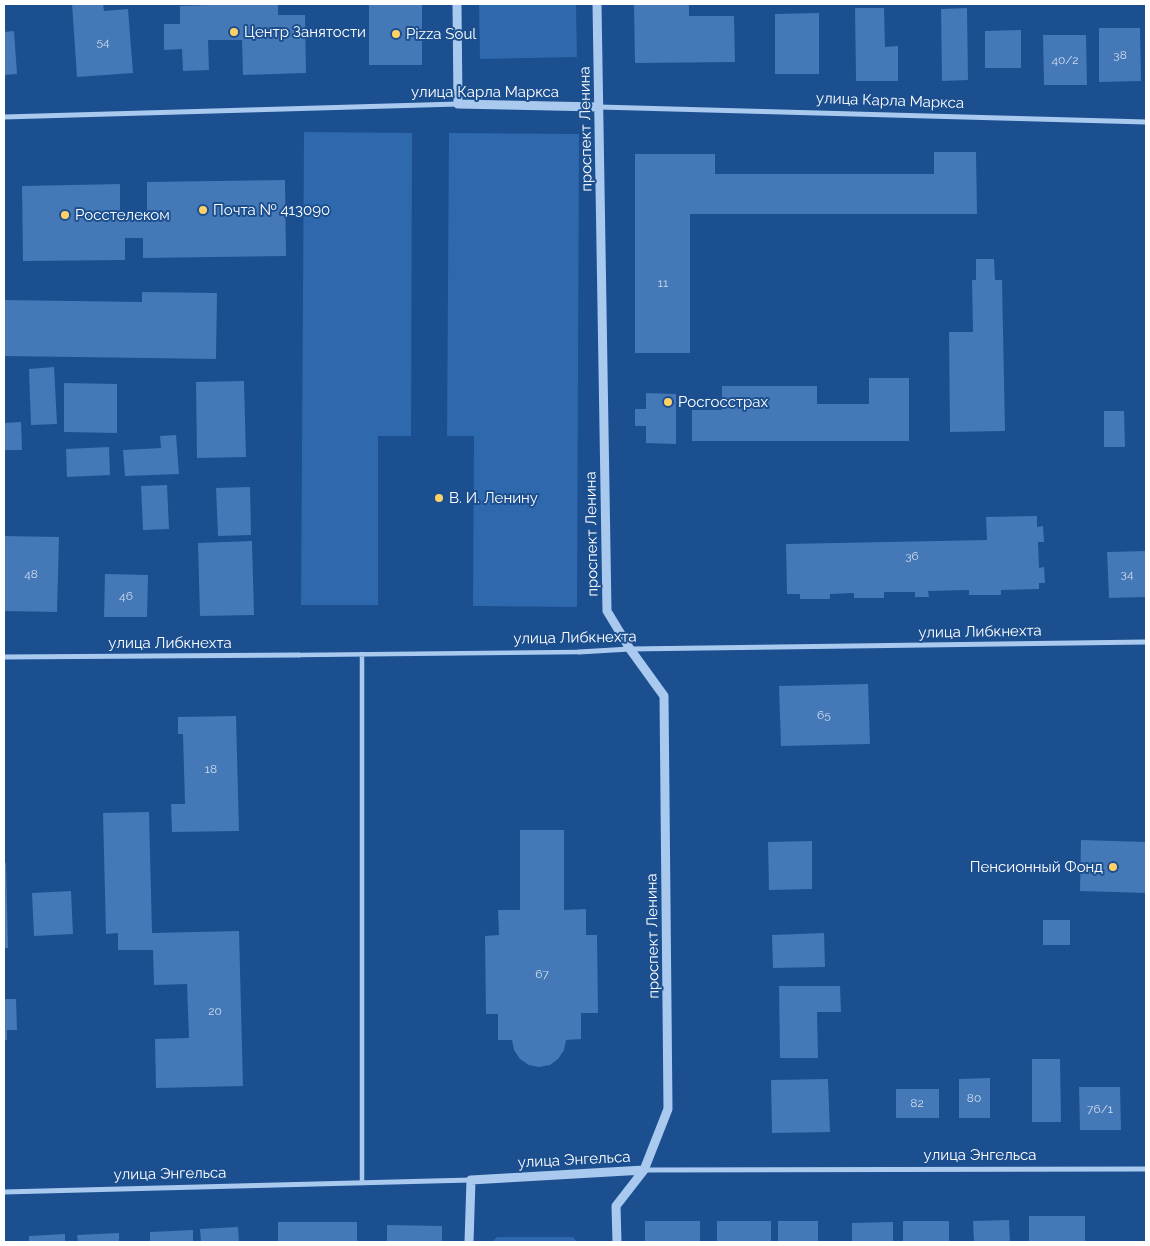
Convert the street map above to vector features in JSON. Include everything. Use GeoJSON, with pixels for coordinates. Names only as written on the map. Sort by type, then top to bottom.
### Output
{"type":"FeatureCollection","features":[{"type":"Feature","properties":{"kind":"street"},"geometry":{"type":"LineString","coordinates":[[457,4],[458,104]]}},
{"type":"Feature","properties":{"kind":"street","name":"проспект Ленина"},"geometry":{"type":"LineString","coordinates":[[597,4],[607,611],[630,649],[664,696],[668,1108],[644,1170],[616,1206],[617,1242]]}},
{"type":"Feature","properties":{"kind":"street","name":"улица Карла Маркса"},"geometry":{"type":"LineString","coordinates":[[4,117],[458,104],[1146,122]]}},
{"type":"Feature","properties":{"kind":"street","name":"улица Либкнехта"},"geometry":{"type":"LineString","coordinates":[[4,656],[579,652],[630,649],[1146,642]]}},
{"type":"Feature","properties":{"kind":"street"},"geometry":{"type":"LineString","coordinates":[[362,654],[362,1183]]}},
{"type":"Feature","properties":{"kind":"street","name":"улица Энгельса"},"geometry":{"type":"LineString","coordinates":[[4,1192],[471,1180],[644,1170],[1146,1169]]}},
{"type":"Feature","properties":{"kind":"street"},"geometry":{"type":"LineString","coordinates":[[469,1242],[471,1180]]}},
{"type":"Feature","properties":{"kind":"shaded area"},"geometry":{"type":"Polygon","coordinates":[[[479,4],[576,4],[577,57],[480,59],[479,4]]]}},
{"type":"Feature","properties":{"kind":"shaded area"},"geometry":{"type":"Polygon","coordinates":[[[304,132],[412,133],[411,436],[378,436],[378,605],[301,605],[304,132]]]}},
{"type":"Feature","properties":{"kind":"shaded area"},"geometry":{"type":"Polygon","coordinates":[[[449,133],[579,134],[577,607],[473,606],[474,436],[447,436],[449,133]]]}},
{"type":"Feature","properties":{"kind":"shaded area"},"geometry":{"type":"Polygon","coordinates":[[[497,1237],[573,1237],[577,1242],[492,1242],[497,1237]]]}},
{"type":"Feature","properties":{"kind":"building"},"geometry":{"type":"Polygon","coordinates":[[[72,4],[103,4],[104,11],[128,9],[133,73],[77,77],[72,4]]]}},
{"type":"Feature","properties":{"kind":"building","name":"Центр Занятости"},"geometry":{"type":"Polygon","coordinates":[[[278,4],[278,15],[305,15],[306,73],[243,75],[242,40],[208,40],[209,70],[183,71],[182,49],[164,50],[164,24],[180,24],[180,6],[278,4]]]}},
{"type":"Feature","properties":{"kind":"building","name":"Pizza Soul"},"geometry":{"type":"Polygon","coordinates":[[[369,4],[422,4],[422,65],[369,65],[369,4]]]}},
{"type":"Feature","properties":{"kind":"building"},"geometry":{"type":"Polygon","coordinates":[[[634,4],[689,4],[689,16],[734,16],[735,62],[635,63],[634,4]]]}},
{"type":"Feature","properties":{"kind":"building"},"geometry":{"type":"Polygon","coordinates":[[[855,8],[884,8],[885,47],[898,46],[898,81],[856,81],[855,8]]]}},
{"type":"Feature","properties":{"kind":"building"},"geometry":{"type":"Polygon","coordinates":[[[967,8],[968,80],[942,81],[941,9],[967,8]]]}},
{"type":"Feature","properties":{"kind":"building"},"geometry":{"type":"Polygon","coordinates":[[[819,13],[819,74],[775,74],[775,14],[819,13]]]}},
{"type":"Feature","properties":{"kind":"building"},"geometry":{"type":"Polygon","coordinates":[[[1099,28],[1140,28],[1141,81],[1099,82],[1099,28]]]}},
{"type":"Feature","properties":{"kind":"building"},"geometry":{"type":"Polygon","coordinates":[[[1021,30],[1021,68],[985,68],[985,31],[1021,30]]]}},
{"type":"Feature","properties":{"kind":"building"},"geometry":{"type":"Polygon","coordinates":[[[14,31],[17,74],[4,75],[4,32],[14,31]]]}},
{"type":"Feature","properties":{"kind":"building"},"geometry":{"type":"Polygon","coordinates":[[[1043,35],[1086,35],[1087,85],[1044,85],[1043,35]]]}},
{"type":"Feature","properties":{"kind":"building"},"geometry":{"type":"Polygon","coordinates":[[[934,152],[976,152],[977,214],[690,214],[690,353],[635,353],[635,154],[715,154],[715,174],[934,174],[934,152]]]}},
{"type":"Feature","properties":{"kind":"building"},"geometry":{"type":"Polygon","coordinates":[[[285,180],[286,256],[143,258],[143,238],[125,238],[125,260],[23,261],[22,186],[120,184],[120,220],[147,220],[147,182],[285,180]]]}},
{"type":"Feature","properties":{"kind":"building"},"geometry":{"type":"Polygon","coordinates":[[[976,259],[994,259],[995,280],[1002,280],[1005,431],[950,432],[949,332],[973,332],[972,280],[976,280],[976,259]]]}},
{"type":"Feature","properties":{"kind":"building"},"geometry":{"type":"Polygon","coordinates":[[[142,292],[217,293],[216,359],[4,356],[4,300],[142,302],[142,292]]]}},
{"type":"Feature","properties":{"kind":"building"},"geometry":{"type":"Polygon","coordinates":[[[54,367],[57,424],[31,425],[29,369],[54,367]]]}},
{"type":"Feature","properties":{"kind":"building"},"geometry":{"type":"Polygon","coordinates":[[[869,378],[909,378],[909,441],[692,441],[692,410],[722,410],[722,386],[817,386],[817,404],[869,404],[869,378]]]}},
{"type":"Feature","properties":{"kind":"building"},"geometry":{"type":"Polygon","coordinates":[[[244,381],[246,457],[197,458],[196,382],[244,381]]]}},
{"type":"Feature","properties":{"kind":"building"},"geometry":{"type":"Polygon","coordinates":[[[64,383],[117,384],[117,433],[64,432],[64,383]]]}},
{"type":"Feature","properties":{"kind":"building"},"geometry":{"type":"Polygon","coordinates":[[[646,393],[676,394],[676,444],[646,443],[646,426],[635,426],[635,409],[646,409],[646,393]]]}},
{"type":"Feature","properties":{"kind":"building"},"geometry":{"type":"Polygon","coordinates":[[[1104,411],[1124,411],[1125,447],[1104,447],[1104,411]]]}},
{"type":"Feature","properties":{"kind":"building"},"geometry":{"type":"Polygon","coordinates":[[[21,422],[22,450],[4,450],[4,423],[21,422]]]}},
{"type":"Feature","properties":{"kind":"building"},"geometry":{"type":"Polygon","coordinates":[[[176,435],[179,474],[125,476],[123,450],[161,448],[160,436],[176,435]]]}},
{"type":"Feature","properties":{"kind":"building"},"geometry":{"type":"Polygon","coordinates":[[[109,447],[110,475],[67,477],[66,449],[109,447]]]}},
{"type":"Feature","properties":{"kind":"building"},"geometry":{"type":"Polygon","coordinates":[[[167,485],[169,529],[143,530],[141,486],[167,485]]]}},
{"type":"Feature","properties":{"kind":"building"},"geometry":{"type":"Polygon","coordinates":[[[250,487],[251,535],[218,536],[216,488],[250,487]]]}},
{"type":"Feature","properties":{"kind":"building"},"geometry":{"type":"Polygon","coordinates":[[[1037,516],[1037,527],[1043,526],[1044,542],[1038,542],[1039,568],[1044,567],[1045,583],[1039,583],[1039,589],[1001,590],[1001,595],[969,595],[969,590],[928,591],[929,597],[915,597],[915,592],[884,592],[884,598],[854,598],[854,593],[830,594],[830,599],[800,599],[800,594],[787,594],[786,544],[987,540],[986,517],[1037,516]]]}},
{"type":"Feature","properties":{"kind":"building"},"geometry":{"type":"Polygon","coordinates":[[[4,536],[59,537],[57,612],[4,611],[4,536]]]}},
{"type":"Feature","properties":{"kind":"building"},"geometry":{"type":"Polygon","coordinates":[[[252,541],[254,615],[200,616],[198,543],[252,541]]]}},
{"type":"Feature","properties":{"kind":"building"},"geometry":{"type":"Polygon","coordinates":[[[1146,551],[1146,597],[1109,598],[1107,552],[1146,551]]]}},
{"type":"Feature","properties":{"kind":"building"},"geometry":{"type":"Polygon","coordinates":[[[105,574],[148,575],[147,617],[104,617],[105,574]]]}},
{"type":"Feature","properties":{"kind":"building"},"geometry":{"type":"Polygon","coordinates":[[[868,684],[870,744],[781,746],[779,686],[868,684]]]}},
{"type":"Feature","properties":{"kind":"building"},"geometry":{"type":"Polygon","coordinates":[[[236,716],[239,831],[172,832],[171,804],[185,804],[183,734],[178,734],[178,717],[236,716]]]}},
{"type":"Feature","properties":{"kind":"building"},"geometry":{"type":"Polygon","coordinates":[[[149,812],[152,933],[239,931],[243,1086],[156,1088],[155,1039],[189,1038],[187,984],[154,985],[153,950],[118,950],[118,933],[106,934],[103,813],[149,812]]]}},
{"type":"Feature","properties":{"kind":"building"},"geometry":{"type":"Polygon","coordinates":[[[520,830],[564,830],[564,910],[586,909],[586,935],[597,935],[598,1013],[581,1013],[581,1039],[566,1040],[564,1050],[558,1059],[550,1065],[539,1067],[529,1065],[520,1059],[514,1050],[512,1040],[498,1040],[498,1014],[486,1014],[485,936],[499,935],[498,910],[520,910],[520,830]]]}},
{"type":"Feature","properties":{"kind":"building","name":"Пенсионный Фонд"},"geometry":{"type":"Polygon","coordinates":[[[1081,840],[1146,842],[1146,893],[1080,891],[1081,840]]]}},
{"type":"Feature","properties":{"kind":"building"},"geometry":{"type":"Polygon","coordinates":[[[812,841],[812,889],[769,890],[768,842],[812,841]]]}},
{"type":"Feature","properties":{"kind":"building"},"geometry":{"type":"Polygon","coordinates":[[[4,863],[6,863],[8,948],[4,948],[4,863]]]}},
{"type":"Feature","properties":{"kind":"building"},"geometry":{"type":"Polygon","coordinates":[[[71,891],[73,934],[34,936],[32,893],[71,891]]]}},
{"type":"Feature","properties":{"kind":"building"},"geometry":{"type":"Polygon","coordinates":[[[1043,920],[1070,920],[1070,945],[1043,945],[1043,920]]]}},
{"type":"Feature","properties":{"kind":"building"},"geometry":{"type":"Polygon","coordinates":[[[824,933],[825,967],[773,968],[772,935],[824,933]]]}},
{"type":"Feature","properties":{"kind":"building"},"geometry":{"type":"Polygon","coordinates":[[[779,986],[840,986],[841,1012],[817,1012],[818,1058],[780,1058],[779,986]]]}},
{"type":"Feature","properties":{"kind":"building"},"geometry":{"type":"Polygon","coordinates":[[[4,999],[16,999],[17,1030],[7,1030],[7,1040],[4,1040],[4,999]]]}},
{"type":"Feature","properties":{"kind":"building"},"geometry":{"type":"Polygon","coordinates":[[[1032,1059],[1060,1059],[1061,1122],[1032,1122],[1032,1059]]]}},
{"type":"Feature","properties":{"kind":"building"},"geometry":{"type":"Polygon","coordinates":[[[990,1078],[990,1118],[959,1118],[959,1079],[990,1078]]]}},
{"type":"Feature","properties":{"kind":"building"},"geometry":{"type":"Polygon","coordinates":[[[828,1079],[830,1132],[772,1133],[771,1080],[828,1079]]]}},
{"type":"Feature","properties":{"kind":"building"},"geometry":{"type":"Polygon","coordinates":[[[1079,1087],[1120,1087],[1121,1130],[1080,1130],[1079,1087]]]}},
{"type":"Feature","properties":{"kind":"building"},"geometry":{"type":"Polygon","coordinates":[[[896,1089],[939,1089],[939,1118],[896,1118],[896,1089]]]}},
{"type":"Feature","properties":{"kind":"building"},"geometry":{"type":"Polygon","coordinates":[[[1029,1216],[1085,1216],[1085,1242],[1029,1242],[1029,1216]]]}},
{"type":"Feature","properties":{"kind":"building"},"geometry":{"type":"Polygon","coordinates":[[[1009,1220],[1010,1242],[974,1242],[973,1221],[1009,1220]]]}},
{"type":"Feature","properties":{"kind":"building"},"geometry":{"type":"Polygon","coordinates":[[[645,1221],[700,1221],[700,1242],[645,1242],[645,1221]]]}},
{"type":"Feature","properties":{"kind":"building"},"geometry":{"type":"Polygon","coordinates":[[[717,1221],[771,1221],[771,1242],[717,1242],[717,1221]]]}},
{"type":"Feature","properties":{"kind":"building"},"geometry":{"type":"Polygon","coordinates":[[[778,1221],[818,1221],[818,1242],[778,1242],[778,1221]]]}},
{"type":"Feature","properties":{"kind":"building"},"geometry":{"type":"Polygon","coordinates":[[[903,1221],[949,1221],[949,1242],[903,1242],[903,1221]]]}},
{"type":"Feature","properties":{"kind":"building"},"geometry":{"type":"Polygon","coordinates":[[[278,1222],[357,1222],[357,1242],[278,1242],[278,1222]]]}},
{"type":"Feature","properties":{"kind":"building"},"geometry":{"type":"Polygon","coordinates":[[[893,1222],[893,1242],[852,1242],[852,1223],[893,1222]]]}},
{"type":"Feature","properties":{"kind":"building"},"geometry":{"type":"Polygon","coordinates":[[[387,1225],[442,1226],[442,1242],[387,1242],[387,1225]]]}},
{"type":"Feature","properties":{"kind":"building"},"geometry":{"type":"Polygon","coordinates":[[[238,1227],[239,1242],[201,1242],[200,1229],[238,1227]]]}},
{"type":"Feature","properties":{"kind":"building"},"geometry":{"type":"Polygon","coordinates":[[[193,1230],[193,1242],[150,1242],[150,1232],[193,1230]]]}},
{"type":"Feature","properties":{"kind":"building"},"geometry":{"type":"Polygon","coordinates":[[[119,1233],[119,1242],[78,1242],[77,1235],[119,1233]]]}},
{"type":"Feature","properties":{"kind":"building"},"geometry":{"type":"Polygon","coordinates":[[[65,1234],[65,1242],[29,1242],[29,1236],[65,1234]]]}},
{"type":"Feature","properties":{"kind":"place","name":"Центр Занятости"},"geometry":{"type":"Point","coordinates":[234,32]}},
{"type":"Feature","properties":{"kind":"place","name":"Pizza Soul"},"geometry":{"type":"Point","coordinates":[396,34]}},
{"type":"Feature","properties":{"kind":"place","name":"Почта № 413090"},"geometry":{"type":"Point","coordinates":[203,210]}},
{"type":"Feature","properties":{"kind":"place","name":"Росстелеком"},"geometry":{"type":"Point","coordinates":[65,215]}},
{"type":"Feature","properties":{"kind":"place","name":"Росгосстрах"},"geometry":{"type":"Point","coordinates":[668,402]}},
{"type":"Feature","properties":{"kind":"place","name":"В. И. Ленину"},"geometry":{"type":"Point","coordinates":[439,498]}},
{"type":"Feature","properties":{"kind":"place","name":"Пенсионный Фонд"},"geometry":{"type":"Point","coordinates":[1113,867]}}]}
